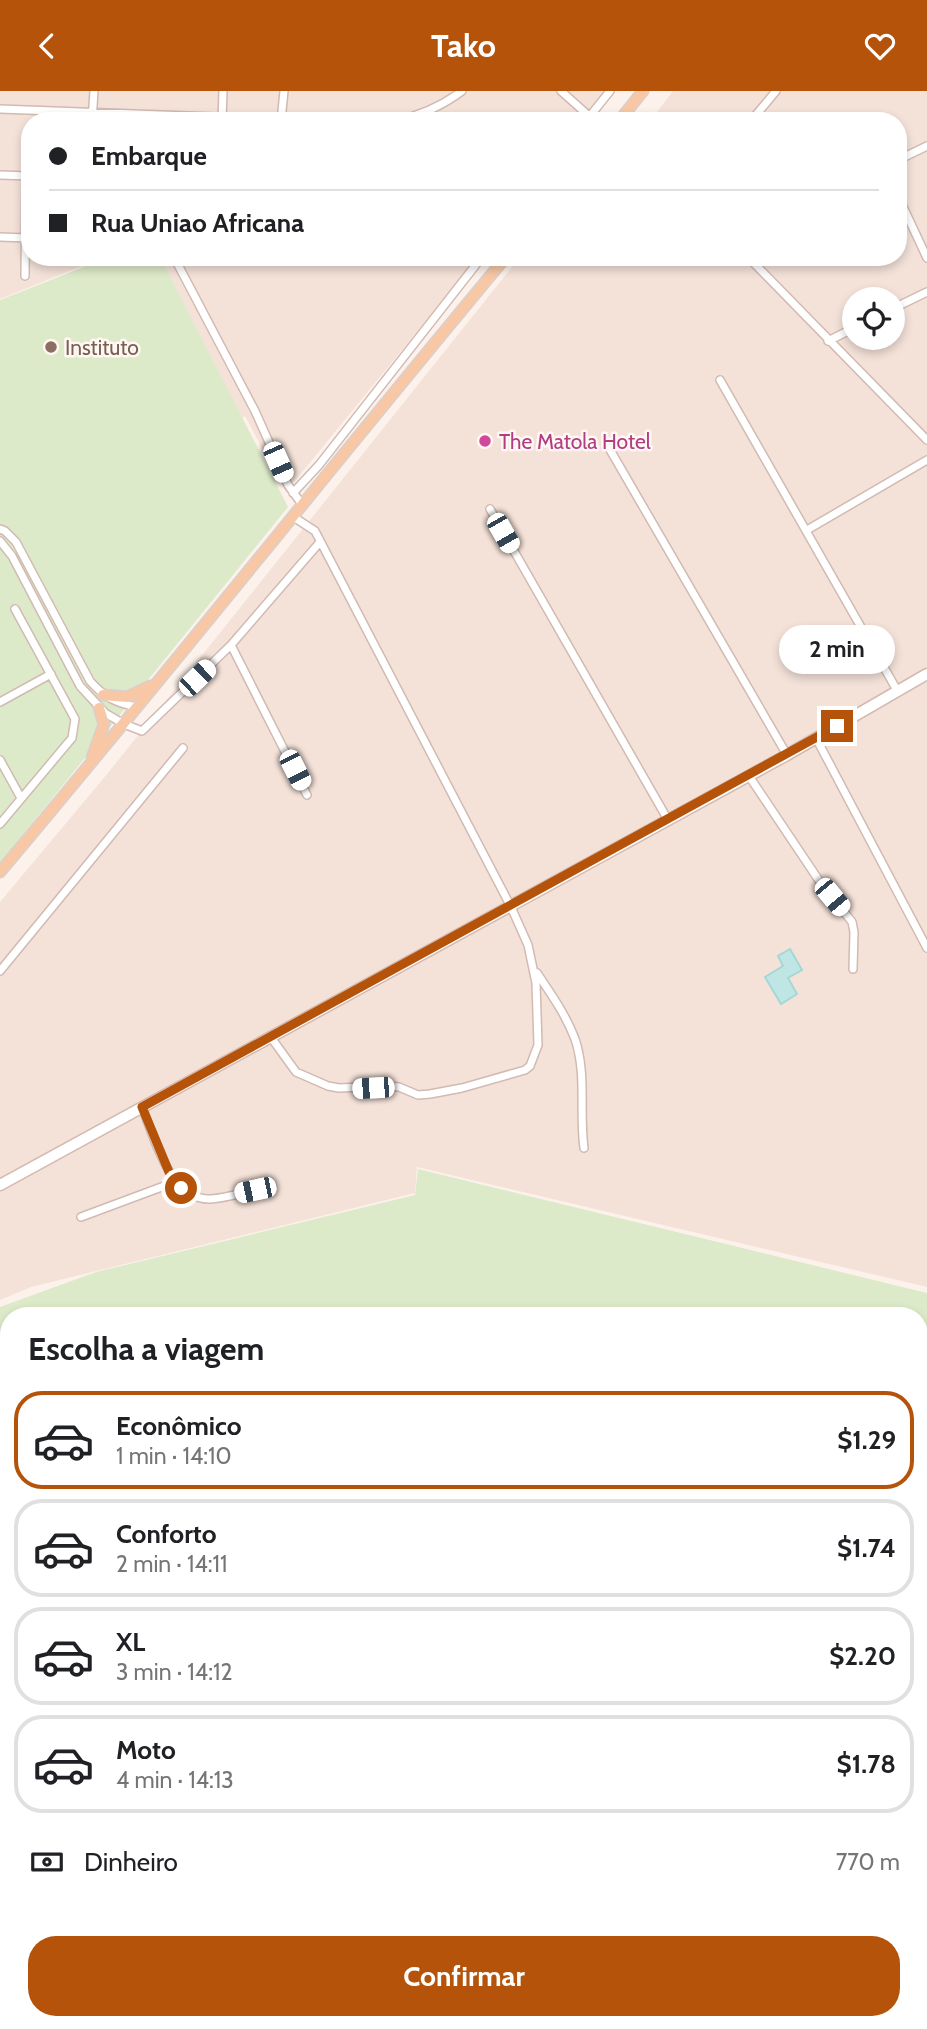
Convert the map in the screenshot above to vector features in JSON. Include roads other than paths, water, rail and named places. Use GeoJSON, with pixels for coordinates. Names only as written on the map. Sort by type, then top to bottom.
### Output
{"type":"FeatureCollection","features":[{"type":"Feature","properties":{"kind":"main road"},"geometry":{"type":"LineString","coordinates":[[626,112],[643,91]]}},
{"type":"Feature","properties":{"kind":"main road"},"geometry":{"type":"LineString","coordinates":[[0,872],[498,266]]}},
{"type":"Feature","properties":{"kind":"main road"},"geometry":{"type":"LineString","coordinates":[[0,1185],[749,776],[927,674]]}},
{"type":"Feature","properties":{"kind":"main road"},"geometry":{"type":"LineString","coordinates":[[103,695],[127,697],[160,679]]}},
{"type":"Feature","properties":{"kind":"main road"},"geometry":{"type":"LineString","coordinates":[[88,767],[103,730],[103,718],[99,708]]}},
{"type":"Feature","properties":{"kind":"street"},"geometry":{"type":"LineString","coordinates":[[92,112],[94,91]]}},
{"type":"Feature","properties":{"kind":"street"},"geometry":{"type":"LineString","coordinates":[[223,91],[223,112]]}},
{"type":"Feature","properties":{"kind":"street"},"geometry":{"type":"LineString","coordinates":[[282,112],[284,91]]}},
{"type":"Feature","properties":{"kind":"street"},"geometry":{"type":"LineString","coordinates":[[423,112],[445,103],[462,91]]}},
{"type":"Feature","properties":{"kind":"street"},"geometry":{"type":"LineString","coordinates":[[561,91],[581,112]]}},
{"type":"Feature","properties":{"kind":"street"},"geometry":{"type":"LineString","coordinates":[[594,112],[610,91]]}},
{"type":"Feature","properties":{"kind":"street"},"geometry":{"type":"LineString","coordinates":[[759,112],[774,94],[785,91]]}},
{"type":"Feature","properties":{"kind":"street"},"geometry":{"type":"LineString","coordinates":[[0,109],[34,112]]}},
{"type":"Feature","properties":{"kind":"street"},"geometry":{"type":"LineString","coordinates":[[907,156],[927,146]]}},
{"type":"Feature","properties":{"kind":"street"},"geometry":{"type":"LineString","coordinates":[[0,175],[21,176]]}},
{"type":"Feature","properties":{"kind":"street"},"geometry":{"type":"LineString","coordinates":[[907,215],[927,258]]}},
{"type":"Feature","properties":{"kind":"street"},"geometry":{"type":"LineString","coordinates":[[0,237],[21,238]]}},
{"type":"Feature","properties":{"kind":"street"},"geometry":{"type":"LineString","coordinates":[[25,276],[26,266]]}},
{"type":"Feature","properties":{"kind":"street"},"geometry":{"type":"LineString","coordinates":[[179,266],[255,411],[293,493],[301,503]]}},
{"type":"Feature","properties":{"kind":"street"},"geometry":{"type":"LineString","coordinates":[[293,493],[319,465],[475,266]]}},
{"type":"Feature","properties":{"kind":"street"},"geometry":{"type":"LineString","coordinates":[[757,266],[927,440]]}},
{"type":"Feature","properties":{"kind":"street"},"geometry":{"type":"LineString","coordinates":[[905,303],[927,292]]}},
{"type":"Feature","properties":{"kind":"street"},"geometry":{"type":"LineString","coordinates":[[828,341],[842,334]]}},
{"type":"Feature","properties":{"kind":"street"},"geometry":{"type":"LineString","coordinates":[[720,380],[898,692]]}},
{"type":"Feature","properties":{"kind":"street"},"geometry":{"type":"LineString","coordinates":[[609,448],[787,755]]}},
{"type":"Feature","properties":{"kind":"street"},"geometry":{"type":"LineString","coordinates":[[807,530],[927,460]]}},
{"type":"Feature","properties":{"kind":"street"},"geometry":{"type":"LineString","coordinates":[[490,509],[668,820]]}},
{"type":"Feature","properties":{"kind":"street"},"geometry":{"type":"LineString","coordinates":[[270,1036],[296,1072],[328,1086],[349,1089],[399,1087],[418,1094],[462,1088],[525,1070],[530,1066],[539,1034],[534,970],[528,944],[511,907],[315,531],[291,516]]}},
{"type":"Feature","properties":{"kind":"street"},"geometry":{"type":"LineString","coordinates":[[0,529],[16,543],[90,681],[103,695],[116,703],[137,708]]}},
{"type":"Feature","properties":{"kind":"street"},"geometry":{"type":"LineString","coordinates":[[0,541],[12,556],[80,686],[99,708],[124,724],[142,731],[231,645],[320,542]]}},
{"type":"Feature","properties":{"kind":"street"},"geometry":{"type":"LineString","coordinates":[[0,824],[72,738],[75,719],[15,609]]}},
{"type":"Feature","properties":{"kind":"street"},"geometry":{"type":"LineString","coordinates":[[231,645],[307,795]]}},
{"type":"Feature","properties":{"kind":"street"},"geometry":{"type":"LineString","coordinates":[[0,702],[51,674]]}},
{"type":"Feature","properties":{"kind":"street"},"geometry":{"type":"LineString","coordinates":[[816,738],[927,948]]}},
{"type":"Feature","properties":{"kind":"street"},"geometry":{"type":"LineString","coordinates":[[0,971],[183,748]]}},
{"type":"Feature","properties":{"kind":"street"},"geometry":{"type":"LineString","coordinates":[[0,760],[22,798]]}},
{"type":"Feature","properties":{"kind":"street"},"geometry":{"type":"LineString","coordinates":[[749,776],[817,879],[852,922],[853,969]]}},
{"type":"Feature","properties":{"kind":"street"},"geometry":{"type":"LineString","coordinates":[[534,970],[558,1003],[575,1039],[580,1067],[584,1148]]}},
{"type":"Feature","properties":{"kind":"street"},"geometry":{"type":"LineString","coordinates":[[142,1107],[175,1182],[195,1195],[209,1199],[255,1190]]}},
{"type":"Feature","properties":{"kind":"street"},"geometry":{"type":"LineString","coordinates":[[81,1217],[175,1182]]}},
{"type":"Feature","properties":{"kind":"water"},"geometry":{"type":"Polygon","coordinates":[[[790,949],[802,970],[788,978],[797,994],[781,1004],[765,977],[783,966],[778,956],[790,949]]]}},
{"type":"Feature","properties":{"kind":"place","name":"Instituto"},"geometry":{"type":"Point","coordinates":[51,347]}},
{"type":"Feature","properties":{"kind":"place","name":"The Matola Hotel"},"geometry":{"type":"Point","coordinates":[485,441]}}]}
